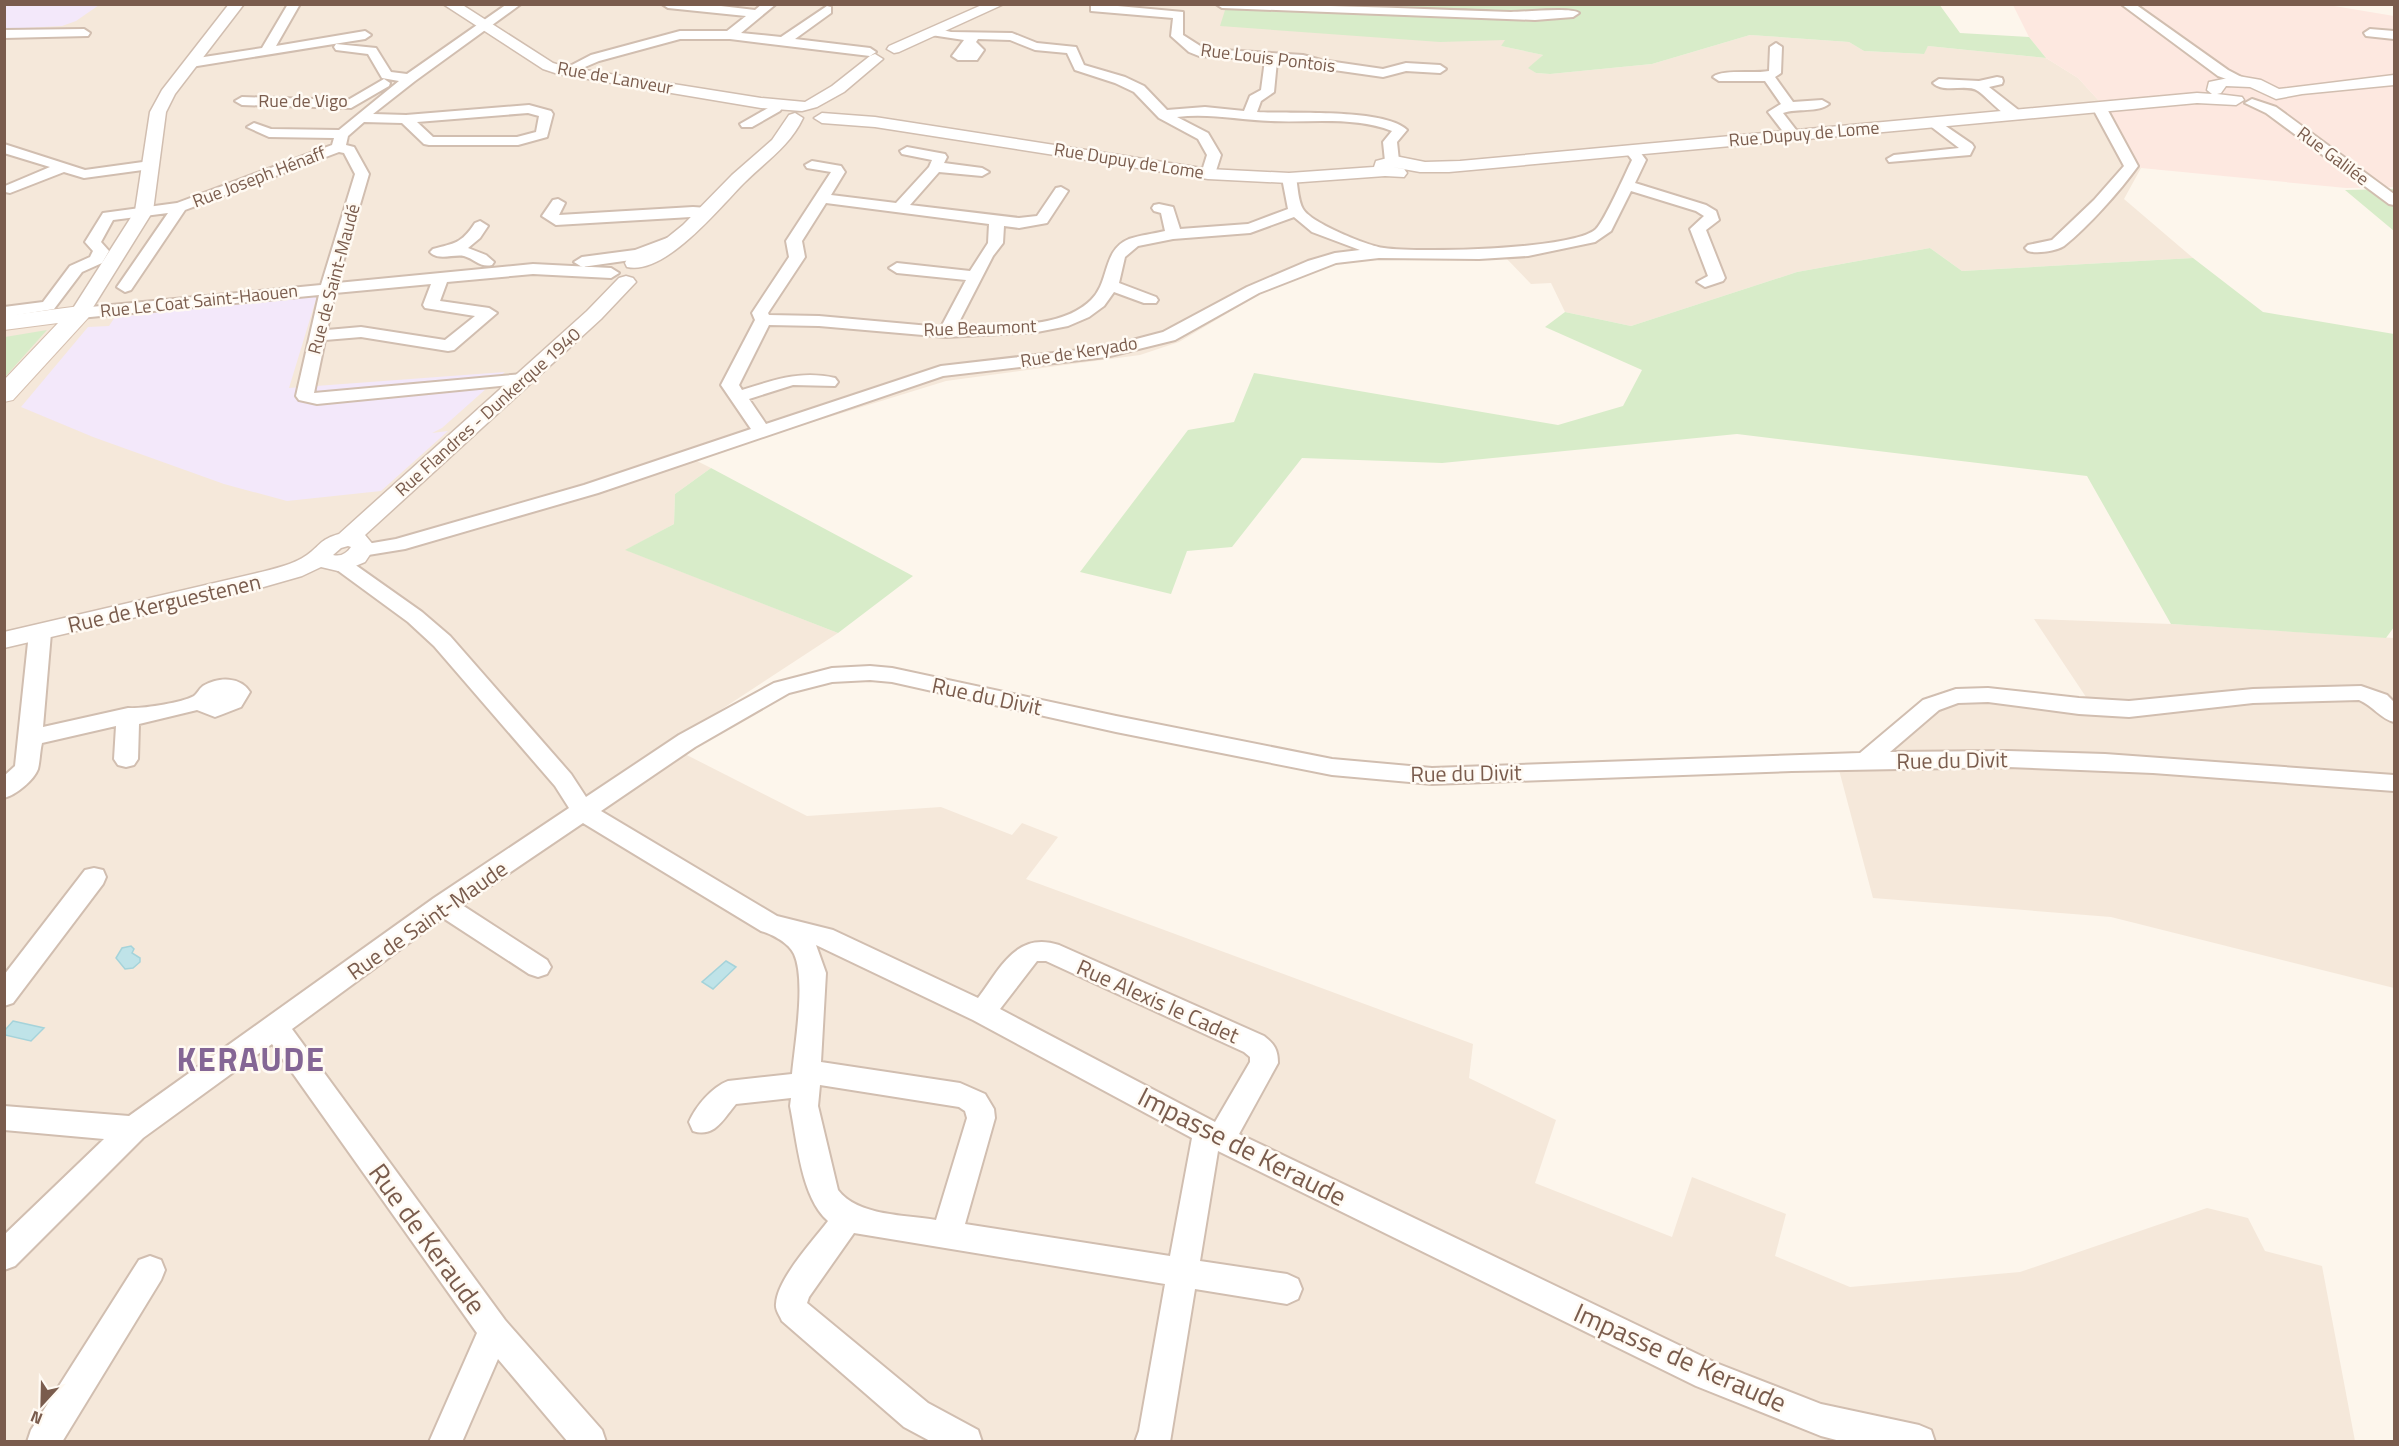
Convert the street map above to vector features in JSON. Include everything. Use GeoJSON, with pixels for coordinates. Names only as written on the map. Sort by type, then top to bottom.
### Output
{"type":"FeatureCollection","features":[{"type":"Feature","properties":{"kind":"main road"},"geometry":{"type":"LineString","coordinates":[[5,316],[80,313]]}},
{"type":"Feature","properties":{"kind":"main road"},"geometry":{"type":"LineString","coordinates":[[4,395],[80,313]]}},
{"type":"Feature","properties":{"kind":"street"},"geometry":{"type":"LineString","coordinates":[[80,313],[144,211],[158,112],[168,93],[237,4]]}},
{"type":"Feature","properties":{"kind":"street"},"geometry":{"type":"LineString","coordinates":[[267,50],[294,4]]}},
{"type":"Feature","properties":{"kind":"street","name":"Rue de Lanveur"},"geometry":{"type":"LineString","coordinates":[[450,4],[548,66],[562,71],[811,112]]}},
{"type":"Feature","properties":{"kind":"street"},"geometry":{"type":"LineString","coordinates":[[254,128],[269,133],[340,141],[361,118],[410,78],[485,28],[515,4]]}},
{"type":"Feature","properties":{"kind":"street"},"geometry":{"type":"LineString","coordinates":[[668,4],[756,14]]}},
{"type":"Feature","properties":{"kind":"street"},"geometry":{"type":"LineString","coordinates":[[730,35],[770,4]]}},
{"type":"Feature","properties":{"kind":"street"},"geometry":{"type":"LineString","coordinates":[[574,67],[595,58],[680,35],[730,35],[872,55],[896,56],[898,52],[894,49],[997,4]]}},
{"type":"Feature","properties":{"kind":"street"},"geometry":{"type":"LineString","coordinates":[[1222,4],[1535,16],[1573,13]]}},
{"type":"Feature","properties":{"kind":"street"},"geometry":{"type":"LineString","coordinates":[[2127,4],[2220,82],[2235,100],[2252,103],[2302,89],[2394,80]]}},
{"type":"Feature","properties":{"kind":"street","name":"Rue Louis Pontois"},"geometry":{"type":"LineString","coordinates":[[1095,8],[1181,10],[1177,36],[1193,49],[1203,53],[1271,59],[1304,59],[1382,78],[1406,67],[1440,69]]}},
{"type":"Feature","properties":{"kind":"street"},"geometry":{"type":"LineString","coordinates":[[784,41],[827,10]]}},
{"type":"Feature","properties":{"kind":"street"},"geometry":{"type":"LineString","coordinates":[[934,32],[973,38],[969,43]]}},
{"type":"Feature","properties":{"kind":"street"},"geometry":{"type":"LineString","coordinates":[[4,34],[84,33]]}},
{"type":"Feature","properties":{"kind":"street"},"geometry":{"type":"LineString","coordinates":[[2370,33],[2394,34]]}},
{"type":"Feature","properties":{"kind":"street"},"geometry":{"type":"LineString","coordinates":[[951,36],[997,34],[1035,46],[1072,50],[1079,67],[1120,80],[1139,89],[1164,115],[1203,136],[1214,155],[1208,174]]}},
{"type":"Feature","properties":{"kind":"street"},"geometry":{"type":"LineString","coordinates":[[191,63],[365,35]]}},
{"type":"Feature","properties":{"kind":"street"},"geometry":{"type":"LineString","coordinates":[[312,44],[372,51],[387,75],[410,78]]}},
{"type":"Feature","properties":{"kind":"street"},"geometry":{"type":"LineString","coordinates":[[1719,77],[1768,77],[1767,75],[1774,73],[1776,47]]}},
{"type":"Feature","properties":{"kind":"street"},"geometry":{"type":"LineString","coordinates":[[811,112],[837,94],[838,89],[872,55]]}},
{"type":"Feature","properties":{"kind":"street"},"geometry":{"type":"LineString","coordinates":[[1250,114],[1255,99],[1267,92],[1271,59]]}},
{"type":"Feature","properties":{"kind":"street","name":"Rue de Vigo"},"geometry":{"type":"LineString","coordinates":[[242,101],[351,104],[392,77]]}},
{"type":"Feature","properties":{"kind":"street"},"geometry":{"type":"LineString","coordinates":[[1768,77],[1789,106]]}},
{"type":"Feature","properties":{"kind":"street"},"geometry":{"type":"LineString","coordinates":[[1939,83],[1979,85],[1997,81]]}},
{"type":"Feature","properties":{"kind":"street"},"geometry":{"type":"LineString","coordinates":[[2220,82],[2243,81],[2270,98]]}},
{"type":"Feature","properties":{"kind":"street","name":"Rue Dupuy de Lome"},"geometry":{"type":"LineString","coordinates":[[2197,98],[2220,82]]}},
{"type":"Feature","properties":{"kind":"street"},"geometry":{"type":"LineString","coordinates":[[1979,85],[2016,115]]}},
{"type":"Feature","properties":{"kind":"street","name":"Rue Dupuy de Lome"},"geometry":{"type":"LineString","coordinates":[[811,112],[1208,174],[1289,178],[1388,166],[1403,173],[1410,170],[1411,166],[1460,166],[2197,98],[2235,100]]}},
{"type":"Feature","properties":{"kind":"street","name":"Rue Galilée"},"geometry":{"type":"LineString","coordinates":[[2270,98],[2394,201]]}},
{"type":"Feature","properties":{"kind":"street"},"geometry":{"type":"LineString","coordinates":[[1793,135],[1775,111],[1789,106],[1822,104]]}},
{"type":"Feature","properties":{"kind":"street"},"geometry":{"type":"LineString","coordinates":[[747,124],[768,106]]}},
{"type":"Feature","properties":{"kind":"street"},"geometry":{"type":"LineString","coordinates":[[2032,248],[2057,244],[2099,203],[2131,166],[2099,107]]}},
{"type":"Feature","properties":{"kind":"street"},"geometry":{"type":"LineString","coordinates":[[361,118],[406,119],[529,109],[546,114],[542,134],[518,141],[429,141],[406,119]]}},
{"type":"Feature","properties":{"kind":"street"},"geometry":{"type":"LineString","coordinates":[[1164,115],[1186,110],[1368,121],[1389,125],[1400,130],[1390,142],[1388,166]]}},
{"type":"Feature","properties":{"kind":"street","name":"Rue Flandres - Dunkerque 1940"},"geometry":{"type":"LineString","coordinates":[[628,268],[672,254],[731,201],[811,112]]}},
{"type":"Feature","properties":{"kind":"street","name":"Rue Flandres - Dunkerque 1940"},"geometry":{"type":"LineString","coordinates":[[331,560],[354,558],[355,545],[523,379],[594,315],[628,268],[660,252],[686,232],[708,212],[738,178],[811,112]]}},
{"type":"Feature","properties":{"kind":"street"},"geometry":{"type":"LineString","coordinates":[[1894,159],[1965,152],[1967,147],[1935,122]]}},
{"type":"Feature","properties":{"kind":"street","name":"Rue Joseph Hénaff"},"geometry":{"type":"LineString","coordinates":[[5,316],[62,287],[76,268],[96,260],[101,251],[93,243],[108,216],[180,207],[340,141]]}},
{"type":"Feature","properties":{"kind":"street","name":"Rue de Saint-Maudé"},"geometry":{"type":"LineString","coordinates":[[340,141],[349,150],[362,174],[328,288],[305,396],[317,399],[523,379]]}},
{"type":"Feature","properties":{"kind":"street"},"geometry":{"type":"LineString","coordinates":[[4,148],[84,174],[150,165]]}},
{"type":"Feature","properties":{"kind":"street"},"geometry":{"type":"LineString","coordinates":[[899,208],[935,168],[940,157],[907,151]]}},
{"type":"Feature","properties":{"kind":"street"},"geometry":{"type":"LineString","coordinates":[[1632,151],[1639,160],[1634,169]]}},
{"type":"Feature","properties":{"kind":"street"},"geometry":{"type":"LineString","coordinates":[[1614,152],[1630,162],[1634,169]]}},
{"type":"Feature","properties":{"kind":"street"},"geometry":{"type":"LineString","coordinates":[[762,431],[730,385],[763,320],[760,313],[797,257],[794,241],[838,172],[812,165]]}},
{"type":"Feature","properties":{"kind":"street"},"geometry":{"type":"LineString","coordinates":[[6,194],[63,167]]}},
{"type":"Feature","properties":{"kind":"street"},"geometry":{"type":"LineString","coordinates":[[935,168],[949,167],[982,172]]}},
{"type":"Feature","properties":{"kind":"street","name":"Rue de Keryado"},"geometry":{"type":"LineString","coordinates":[[355,545],[398,545],[591,489],[941,372],[1106,352],[1169,336],[1253,290],[1314,264],[1335,258],[1379,253],[1479,254],[1528,251],[1590,239],[1603,231],[1634,169]]}},
{"type":"Feature","properties":{"kind":"street"},"geometry":{"type":"LineString","coordinates":[[1289,178],[1296,211],[1317,229],[1369,247],[1379,253]]}},
{"type":"Feature","properties":{"kind":"street"},"geometry":{"type":"LineString","coordinates":[[1626,185],[1711,213],[1711,220],[1698,229],[1717,278],[1705,282]]}},
{"type":"Feature","properties":{"kind":"street"},"geometry":{"type":"LineString","coordinates":[[821,198],[1019,223],[1042,220],[1061,191]]}},
{"type":"Feature","properties":{"kind":"street"},"geometry":{"type":"LineString","coordinates":[[558,203],[549,216],[556,220],[708,212]]}},
{"type":"Feature","properties":{"kind":"street","name":"Rue Joseph Hénaff"},"geometry":{"type":"LineString","coordinates":[[125,287],[180,207]]}},
{"type":"Feature","properties":{"kind":"street"},"geometry":{"type":"LineString","coordinates":[[1159,208],[1168,210],[1173,234]]}},
{"type":"Feature","properties":{"kind":"street","name":"Rue Beaumont"},"geometry":{"type":"LineString","coordinates":[[763,320],[819,321],[946,332],[1037,327],[1062,322],[1083,314],[1098,303],[1111,285],[1117,256],[1132,243],[1173,234],[1250,228],[1296,211]]}},
{"type":"Feature","properties":{"kind":"street"},"geometry":{"type":"LineString","coordinates":[[946,332],[987,254],[995,248],[998,242],[996,220]]}},
{"type":"Feature","properties":{"kind":"street"},"geometry":{"type":"LineString","coordinates":[[456,250],[476,236],[480,226]]}},
{"type":"Feature","properties":{"kind":"street"},"geometry":{"type":"LineString","coordinates":[[438,252],[456,250],[477,254],[484,268],[581,253],[605,246]]}},
{"type":"Feature","properties":{"kind":"street","name":"Rue Le Coat Saint-Haouen"},"geometry":{"type":"LineString","coordinates":[[533,270],[554,265],[628,268]]}},
{"type":"Feature","properties":{"kind":"street","name":"Rue Le Coat Saint-Haouen"},"geometry":{"type":"LineString","coordinates":[[80,313],[441,278],[484,268],[533,270],[628,268]]}},
{"type":"Feature","properties":{"kind":"street"},"geometry":{"type":"LineString","coordinates":[[897,268],[976,276]]}},
{"type":"Feature","properties":{"kind":"street"},"geometry":{"type":"LineString","coordinates":[[318,336],[361,332],[448,346],[489,313],[430,305],[441,278]]}},
{"type":"Feature","properties":{"kind":"street"},"geometry":{"type":"LineString","coordinates":[[1111,285],[1150,300]]}},
{"type":"Feature","properties":{"kind":"street"},"geometry":{"type":"LineString","coordinates":[[737,397],[792,380],[829,382]]}},
{"type":"Feature","properties":{"kind":"street"},"geometry":{"type":"LineString","coordinates":[[331,560],[415,617],[442,641],[563,780],[584,812]]}},
{"type":"Feature","properties":{"kind":"street","name":"Rue de Kerguestenen"},"geometry":{"type":"LineString","coordinates":[[4,640],[260,580],[331,560]]}},
{"type":"Feature","properties":{"kind":"street"},"geometry":{"type":"LineString","coordinates":[[4,790],[26,769],[32,738],[40,633]]}},
{"type":"Feature","properties":{"kind":"street","name":"Rue du Divit"},"geometry":{"type":"LineString","coordinates":[[584,812],[687,741],[782,688],[832,675],[870,673],[892,675],[1116,724],[1332,767],[1380,773],[1432,776],[1865,761],[2010,759],[2108,763],[2394,783]]}},
{"type":"Feature","properties":{"kind":"street"},"geometry":{"type":"LineString","coordinates":[[1865,761],[1930,705],[1956,696],[1988,695],[2079,706],[2129,709],[2253,696],[2361,693],[2379,700],[2394,715]]}},
{"type":"Feature","properties":{"kind":"street"},"geometry":{"type":"LineString","coordinates":[[32,738],[128,716],[142,717],[203,701]]}},
{"type":"Feature","properties":{"kind":"street"},"geometry":{"type":"LineString","coordinates":[[126,759],[128,716]]}},
{"type":"Feature","properties":{"kind":"street","name":"Rue de Saint-Maude"},"geometry":{"type":"LineString","coordinates":[[4,1256],[133,1129],[443,905],[584,812]]}},
{"type":"Feature","properties":{"kind":"street","name":"Impasse de Keraude"},"geometry":{"type":"LineString","coordinates":[[584,812],[770,924],[824,937],[982,1012],[1214,1135],[1707,1375],[1821,1420],[1919,1442]]}},
{"type":"Feature","properties":{"kind":"street"},"geometry":{"type":"LineString","coordinates":[[4,995],[94,877]]}},
{"type":"Feature","properties":{"kind":"street"},"geometry":{"type":"LineString","coordinates":[[443,905],[538,967]]}},
{"type":"Feature","properties":{"kind":"street"},"geometry":{"type":"LineString","coordinates":[[770,924],[797,939],[811,961],[813,988],[804,1106],[824,1194],[834,1209],[848,1218],[1287,1289]]}},
{"type":"Feature","properties":{"kind":"street","name":"Rue Alexis le Cadet"},"geometry":{"type":"LineString","coordinates":[[982,1012],[1024,957],[1033,951],[1042,950],[1254,1044],[1264,1052],[1264,1063],[1214,1135]]}},
{"type":"Feature","properties":{"kind":"street","name":"Rue de Keraude"},"geometry":{"type":"LineString","coordinates":[[275,1028],[494,1331],[590,1442]]}},
{"type":"Feature","properties":{"kind":"street"},"geometry":{"type":"LineString","coordinates":[[702,1122],[728,1093],[806,1077],[970,1098],[977,1103],[981,1111],[981,1118],[947,1235]]}},
{"type":"Feature","properties":{"kind":"street"},"geometry":{"type":"LineString","coordinates":[[4,1118],[133,1129]]}},
{"type":"Feature","properties":{"kind":"street"},"geometry":{"type":"LineString","coordinates":[[1151,1442],[1154,1439],[1183,1273],[1214,1135]]}},
{"type":"Feature","properties":{"kind":"street"},"geometry":{"type":"LineString","coordinates":[[848,1218],[795,1291],[791,1305],[794,1311],[916,1415],[966,1442]]}},
{"type":"Feature","properties":{"kind":"street"},"geometry":{"type":"LineString","coordinates":[[42,1442],[150,1270]]}},
{"type":"Feature","properties":{"kind":"street"},"geometry":{"type":"LineString","coordinates":[[445,1442],[494,1331]]}},
{"type":"Feature","properties":{"kind":"shaded area"},"geometry":{"type":"Polygon","coordinates":[[[2322,4],[2394,16],[2394,187],[2346,188],[2141,168],[2112,115],[2078,78],[2046,58],[2029,37],[2013,5],[2322,4]]]}},
{"type":"Feature","properties":{"kind":"shaded area"},"geometry":{"type":"Polygon","coordinates":[[[4,5],[99,5],[76,21],[62,26],[5,29],[4,5]]]}},
{"type":"Feature","properties":{"kind":"shaded area"},"geometry":{"type":"Polygon","coordinates":[[[5,5],[1544,5],[1501,46],[1543,55],[1529,68],[1536,73],[1550,74],[1652,64],[1750,35],[1849,42],[1864,51],[1923,54],[1928,46],[2046,58],[2078,78],[2112,115],[2141,168],[2124,199],[2193,258],[1962,271],[1930,248],[1797,272],[1631,326],[1565,312],[1551,283],[1531,284],[1505,257],[1452,259],[1369,257],[1345,260],[1275,285],[1179,342],[1140,355],[946,381],[693,459],[711,468],[675,494],[674,524],[626,550],[838,633],[667,745],[807,816],[941,807],[1012,835],[1022,823],[1058,837],[1026,879],[1473,1044],[1469,1078],[1556,1120],[1535,1183],[1672,1237],[1692,1177],[1786,1214],[1775,1256],[1850,1287],[2020,1272],[2207,1208],[2248,1218],[2265,1251],[2322,1266],[2355,1441],[5,1442],[5,5]]]}},
{"type":"Feature","properties":{"kind":"shaded area"},"geometry":{"type":"Polygon","coordinates":[[[312,294],[317,296],[289,388],[505,372],[442,428],[432,433],[448,431],[381,491],[287,501],[224,484],[93,437],[21,407],[88,327],[109,326],[115,317],[155,313],[176,309],[178,306],[312,294]]]}},
{"type":"Feature","properties":{"kind":"shaded area"},"geometry":{"type":"Polygon","coordinates":[[[2034,619],[2171,624],[2394,638],[2394,988],[2111,917],[1873,898],[1835,755],[1861,754],[1923,701],[2088,700],[2034,619]]]}},
{"type":"Feature","properties":{"kind":"green space"},"geometry":{"type":"Polygon","coordinates":[[[1390,4],[1939,4],[1960,33],[2029,37],[2046,58],[1928,46],[1924,54],[1864,51],[1849,42],[1750,35],[1652,64],[1550,74],[1536,73],[1528,68],[1543,55],[1501,46],[1505,40],[1440,42],[1220,26],[1226,7],[1388,12],[1390,4]]]}},
{"type":"Feature","properties":{"kind":"green space"},"geometry":{"type":"Polygon","coordinates":[[[2394,189],[2394,231],[2345,190],[2394,189]]]}},
{"type":"Feature","properties":{"kind":"green space"},"geometry":{"type":"Polygon","coordinates":[[[1930,248],[1962,271],[2193,258],[2263,312],[2394,334],[2394,627],[2386,638],[2171,624],[2087,476],[1737,434],[1442,463],[1302,458],[1232,547],[1187,551],[1171,594],[1080,572],[1188,430],[1234,422],[1254,373],[1558,425],[1623,406],[1642,370],[1545,327],[1565,312],[1631,326],[1797,272],[1930,248]]]}},
{"type":"Feature","properties":{"kind":"green space"},"geometry":{"type":"Polygon","coordinates":[[[47,330],[5,377],[5,337],[47,330]]]}},
{"type":"Feature","properties":{"kind":"green space"},"geometry":{"type":"Polygon","coordinates":[[[711,468],[913,576],[838,633],[625,550],[674,524],[675,494],[711,468]]]}},
{"type":"Feature","properties":{"kind":"water"},"geometry":{"type":"Polygon","coordinates":[[[131,946],[134,949],[132,953],[140,958],[140,962],[133,968],[125,969],[116,958],[122,948],[131,946]]]}},
{"type":"Feature","properties":{"kind":"water"},"geometry":{"type":"Polygon","coordinates":[[[726,961],[736,967],[713,989],[702,982],[726,961]]]}},
{"type":"Feature","properties":{"kind":"water"},"geometry":{"type":"Polygon","coordinates":[[[13,1021],[44,1028],[31,1041],[5,1035],[5,1030],[13,1021]]]}},
{"type":"Feature","properties":{"kind":"district","name":"KERAUDE"},"geometry":{"type":"Point","coordinates":[251,1059]}}]}
